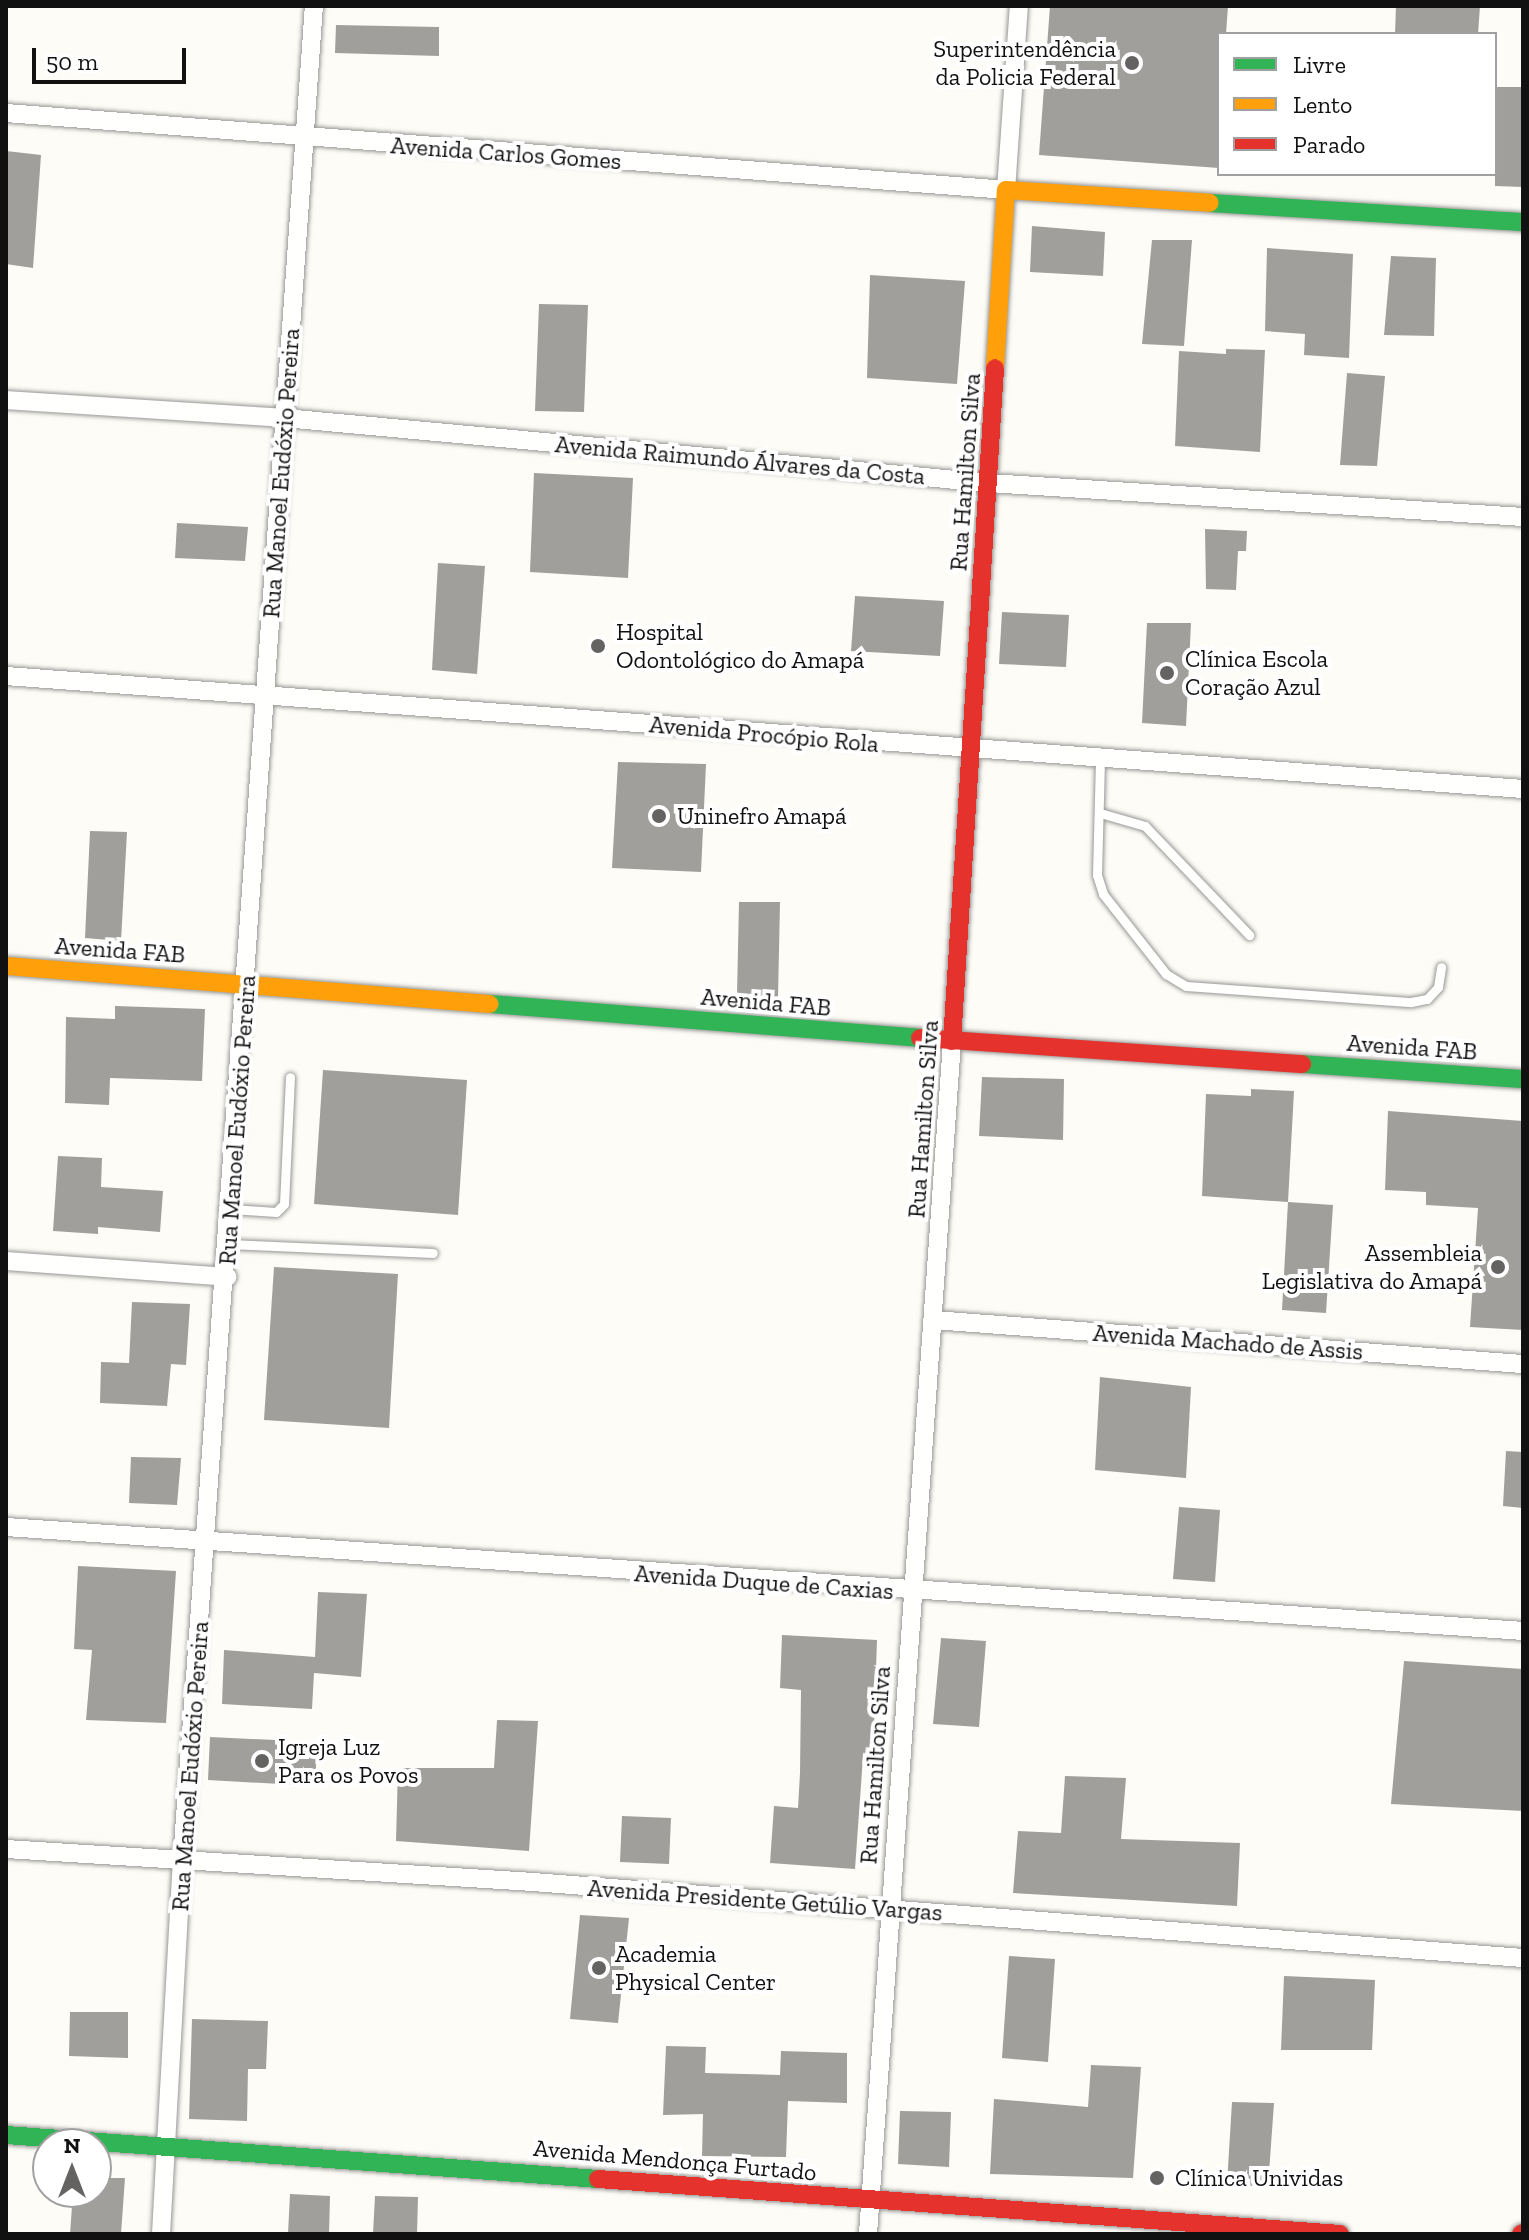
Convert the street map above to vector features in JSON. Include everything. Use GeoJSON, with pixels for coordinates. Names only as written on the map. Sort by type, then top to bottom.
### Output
{"type":"FeatureCollection","features":[{"type":"Feature","properties":{"kind":"street","name":"Rua Manoel Eudóxio Pereira"},"geometry":{"type":"LineString","coordinates":[[161,2234],[182,1860],[227,1277],[314,6]]}},
{"type":"Feature","properties":{"kind":"street","name":"Rua Hamilton Silva"},"geometry":{"type":"LineString","coordinates":[[868,2234],[952,1041],[1019,6]]}},
{"type":"Feature","properties":{"kind":"street","name":"Avenida Carlos Gomes"},"geometry":{"type":"LineString","coordinates":[[6,113],[305,139],[1006,190]]}},
{"type":"Feature","properties":{"kind":"street"},"geometry":{"type":"LineString","coordinates":[[1006,190],[1523,222]]}},
{"type":"Feature","properties":{"kind":"street","name":"Avenida Raimundo Álvares da Costa"},"geometry":{"type":"LineString","coordinates":[[6,400],[284,418],[989,483],[1523,517]]}},
{"type":"Feature","properties":{"kind":"street","name":"Avenida Procópio Rola"},"geometry":{"type":"LineString","coordinates":[[6,676],[970,751],[1523,789]]}},
{"type":"Feature","properties":{"kind":"street","name":"Avenida FAB"},"geometry":{"type":"LineString","coordinates":[[6,966],[952,1041],[1523,1079]]}},
{"type":"Feature","properties":{"kind":"street"},"geometry":{"type":"LineString","coordinates":[[6,1261],[227,1277]]}},
{"type":"Feature","properties":{"kind":"street","name":"Avenida Machado de Assis"},"geometry":{"type":"LineString","coordinates":[[933,1320],[1523,1364]]}},
{"type":"Feature","properties":{"kind":"street","name":"Avenida Duque de Caxias"},"geometry":{"type":"LineString","coordinates":[[6,1527],[911,1592],[1523,1631]]}},
{"type":"Feature","properties":{"kind":"street","name":"Avenida Presidente Getúlio Vargas"},"geometry":{"type":"LineString","coordinates":[[6,1849],[889,1909],[1523,1958]]}},
{"type":"Feature","properties":{"kind":"street","name":"Avenida Mendonça Furtado"},"geometry":{"type":"LineString","coordinates":[[6,2135],[1340,2234]]}},
{"type":"Feature","properties":{"kind":"lane"},"geometry":{"type":"LineString","coordinates":[[1100,760],[1097,875],[1103,894],[1166,974],[1186,986],[1411,1002],[1427,999],[1438,987],[1441,967]]}},
{"type":"Feature","properties":{"kind":"lane"},"geometry":{"type":"LineString","coordinates":[[1100,813],[1145,826],[1249,935]]}},
{"type":"Feature","properties":{"kind":"lane"},"geometry":{"type":"LineString","coordinates":[[231,1209],[276,1212],[284,1204],[290,1077]]}},
{"type":"Feature","properties":{"kind":"lane"},"geometry":{"type":"LineString","coordinates":[[229,1244],[433,1253]]}},
{"type":"Feature","properties":{"kind":"building","name":"Superintendência da Policia Federal"},"geometry":{"type":"Polygon","coordinates":[[[1050,6],[1228,6],[1226,32],[1217,32],[1217,168],[1039,155],[1050,6]]]}},
{"type":"Feature","properties":{"kind":"building"},"geometry":{"type":"Polygon","coordinates":[[[1396,6],[1480,6],[1478,32],[1395,32],[1396,6]]]}},
{"type":"Feature","properties":{"kind":"building"},"geometry":{"type":"Polygon","coordinates":[[[336,25],[439,27],[439,56],[335,53],[336,25]]]}},
{"type":"Feature","properties":{"kind":"building"},"geometry":{"type":"Polygon","coordinates":[[[1497,87],[1523,87],[1523,187],[1495,186],[1497,87]]]}},
{"type":"Feature","properties":{"kind":"building"},"geometry":{"type":"Polygon","coordinates":[[[6,151],[41,155],[33,268],[6,264],[6,151]]]}},
{"type":"Feature","properties":{"kind":"building"},"geometry":{"type":"Polygon","coordinates":[[[1032,226],[1105,232],[1103,276],[1030,272],[1032,226]]]}},
{"type":"Feature","properties":{"kind":"building"},"geometry":{"type":"Polygon","coordinates":[[[1152,240],[1192,240],[1184,346],[1142,344],[1152,240]]]}},
{"type":"Feature","properties":{"kind":"building"},"geometry":{"type":"Polygon","coordinates":[[[1267,248],[1353,254],[1349,358],[1304,355],[1305,334],[1265,331],[1267,248]]]}},
{"type":"Feature","properties":{"kind":"building"},"geometry":{"type":"Polygon","coordinates":[[[1391,256],[1436,258],[1434,336],[1384,335],[1391,256]]]}},
{"type":"Feature","properties":{"kind":"building"},"geometry":{"type":"Polygon","coordinates":[[[870,275],[965,281],[957,384],[867,378],[870,275]]]}},
{"type":"Feature","properties":{"kind":"building"},"geometry":{"type":"Polygon","coordinates":[[[539,304],[588,305],[584,412],[535,411],[539,304]]]}},
{"type":"Feature","properties":{"kind":"building"},"geometry":{"type":"Polygon","coordinates":[[[1226,349],[1265,350],[1260,452],[1175,446],[1179,351],[1226,354],[1226,349]]]}},
{"type":"Feature","properties":{"kind":"building"},"geometry":{"type":"Polygon","coordinates":[[[1347,373],[1385,376],[1377,466],[1340,465],[1347,373]]]}},
{"type":"Feature","properties":{"kind":"building"},"geometry":{"type":"Polygon","coordinates":[[[534,473],[633,478],[628,578],[530,572],[534,473]]]}},
{"type":"Feature","properties":{"kind":"building"},"geometry":{"type":"Polygon","coordinates":[[[177,523],[248,527],[245,561],[175,558],[177,523]]]}},
{"type":"Feature","properties":{"kind":"building"},"geometry":{"type":"Polygon","coordinates":[[[1205,529],[1247,531],[1246,551],[1238,551],[1236,590],[1206,589],[1205,529]]]}},
{"type":"Feature","properties":{"kind":"building"},"geometry":{"type":"Polygon","coordinates":[[[438,563],[485,566],[477,674],[432,670],[438,563]]]}},
{"type":"Feature","properties":{"kind":"building"},"geometry":{"type":"Polygon","coordinates":[[[855,596],[944,601],[940,656],[851,651],[855,596]]]}},
{"type":"Feature","properties":{"kind":"building"},"geometry":{"type":"Polygon","coordinates":[[[1002,612],[1069,615],[1066,667],[999,664],[1002,612]]]}},
{"type":"Feature","properties":{"kind":"building","name":"Clínica Escola Coração Azul"},"geometry":{"type":"Polygon","coordinates":[[[1147,623],[1191,623],[1186,726],[1142,723],[1147,623]]]}},
{"type":"Feature","properties":{"kind":"building","name":"Uninefro Amapá"},"geometry":{"type":"Polygon","coordinates":[[[618,762],[706,764],[701,872],[612,868],[618,762]]]}},
{"type":"Feature","properties":{"kind":"building"},"geometry":{"type":"Polygon","coordinates":[[[90,831],[127,832],[121,941],[85,938],[90,831]]]}},
{"type":"Feature","properties":{"kind":"building"},"geometry":{"type":"Polygon","coordinates":[[[739,902],[780,902],[778,997],[737,995],[739,902]]]}},
{"type":"Feature","properties":{"kind":"building"},"geometry":{"type":"Polygon","coordinates":[[[115,1006],[205,1009],[202,1081],[110,1078],[109,1105],[65,1103],[66,1017],[115,1019],[115,1006]]]}},
{"type":"Feature","properties":{"kind":"building"},"geometry":{"type":"Polygon","coordinates":[[[323,1070],[467,1080],[458,1215],[314,1204],[323,1070]]]}},
{"type":"Feature","properties":{"kind":"building"},"geometry":{"type":"Polygon","coordinates":[[[982,1077],[1064,1079],[1063,1140],[979,1136],[982,1077]]]}},
{"type":"Feature","properties":{"kind":"building"},"geometry":{"type":"Polygon","coordinates":[[[1251,1089],[1294,1091],[1288,1202],[1202,1196],[1206,1094],[1251,1096],[1251,1089]]]}},
{"type":"Feature","properties":{"kind":"building"},"geometry":{"type":"Polygon","coordinates":[[[1388,1111],[1523,1121],[1523,1330],[1470,1327],[1478,1208],[1426,1205],[1426,1192],[1385,1190],[1388,1111]]]}},
{"type":"Feature","properties":{"kind":"building"},"geometry":{"type":"Polygon","coordinates":[[[58,1156],[102,1158],[101,1187],[163,1191],[160,1232],[98,1227],[98,1234],[53,1231],[58,1156]]]}},
{"type":"Feature","properties":{"kind":"building"},"geometry":{"type":"Polygon","coordinates":[[[1288,1202],[1333,1205],[1326,1313],[1282,1310],[1288,1202]]]}},
{"type":"Feature","properties":{"kind":"building"},"geometry":{"type":"Polygon","coordinates":[[[274,1267],[398,1274],[389,1428],[264,1420],[274,1267]]]}},
{"type":"Feature","properties":{"kind":"building"},"geometry":{"type":"Polygon","coordinates":[[[132,1302],[190,1304],[186,1365],[171,1364],[167,1406],[100,1403],[101,1362],[129,1363],[132,1302]]]}},
{"type":"Feature","properties":{"kind":"building"},"geometry":{"type":"Polygon","coordinates":[[[1100,1377],[1191,1387],[1186,1478],[1095,1470],[1100,1377]]]}},
{"type":"Feature","properties":{"kind":"building"},"geometry":{"type":"Polygon","coordinates":[[[1506,1451],[1523,1452],[1523,1508],[1503,1506],[1506,1451]]]}},
{"type":"Feature","properties":{"kind":"building"},"geometry":{"type":"Polygon","coordinates":[[[131,1457],[181,1458],[177,1505],[129,1503],[131,1457]]]}},
{"type":"Feature","properties":{"kind":"building"},"geometry":{"type":"Polygon","coordinates":[[[1179,1507],[1220,1510],[1215,1582],[1173,1579],[1179,1507]]]}},
{"type":"Feature","properties":{"kind":"building"},"geometry":{"type":"Polygon","coordinates":[[[78,1566],[176,1571],[166,1723],[86,1720],[92,1650],[74,1649],[78,1566]]]}},
{"type":"Feature","properties":{"kind":"building"},"geometry":{"type":"Polygon","coordinates":[[[318,1592],[367,1594],[361,1677],[314,1673],[312,1709],[222,1704],[224,1650],[315,1657],[318,1592]]]}},
{"type":"Feature","properties":{"kind":"building"},"geometry":{"type":"Polygon","coordinates":[[[782,1635],[877,1640],[873,1757],[863,1757],[855,1869],[770,1863],[774,1806],[798,1808],[800,1773],[801,1690],[780,1688],[782,1635]]]}},
{"type":"Feature","properties":{"kind":"building"},"geometry":{"type":"Polygon","coordinates":[[[941,1638],[986,1641],[979,1727],[933,1724],[941,1638]]]}},
{"type":"Feature","properties":{"kind":"building"},"geometry":{"type":"Polygon","coordinates":[[[1404,1661],[1523,1669],[1523,1811],[1391,1804],[1404,1661]]]}},
{"type":"Feature","properties":{"kind":"building"},"geometry":{"type":"Polygon","coordinates":[[[497,1720],[538,1721],[529,1851],[396,1841],[398,1768],[494,1768],[497,1720]]]}},
{"type":"Feature","properties":{"kind":"building","name":"Igreja Luz Para os Povos"},"geometry":{"type":"Polygon","coordinates":[[[210,1737],[316,1742],[316,1786],[208,1780],[210,1737]]]}},
{"type":"Feature","properties":{"kind":"building"},"geometry":{"type":"Polygon","coordinates":[[[1065,1776],[1126,1778],[1121,1839],[1240,1843],[1237,1906],[1013,1893],[1018,1831],[1061,1833],[1065,1776]]]}},
{"type":"Feature","properties":{"kind":"building"},"geometry":{"type":"Polygon","coordinates":[[[622,1816],[671,1818],[669,1864],[620,1862],[622,1816]]]}},
{"type":"Feature","properties":{"kind":"building","name":"Academia Physical Center"},"geometry":{"type":"Polygon","coordinates":[[[580,1915],[629,1918],[618,2023],[570,2019],[580,1915]]]}},
{"type":"Feature","properties":{"kind":"building"},"geometry":{"type":"Polygon","coordinates":[[[1009,1956],[1055,1959],[1048,2062],[1002,2058],[1009,1956]]]}},
{"type":"Feature","properties":{"kind":"building"},"geometry":{"type":"Polygon","coordinates":[[[1284,1976],[1375,1980],[1372,2050],[1281,2050],[1284,1976]]]}},
{"type":"Feature","properties":{"kind":"building"},"geometry":{"type":"Polygon","coordinates":[[[70,2012],[128,2012],[128,2058],[69,2056],[70,2012]]]}},
{"type":"Feature","properties":{"kind":"building"},"geometry":{"type":"Polygon","coordinates":[[[192,2019],[268,2021],[266,2069],[248,2069],[247,2121],[189,2119],[192,2019]]]}},
{"type":"Feature","properties":{"kind":"building"},"geometry":{"type":"Polygon","coordinates":[[[666,2046],[706,2047],[705,2073],[780,2075],[781,2051],[847,2053],[847,2103],[788,2101],[786,2157],[702,2156],[703,2114],[663,2115],[666,2046]]]}},
{"type":"Feature","properties":{"kind":"building"},"geometry":{"type":"Polygon","coordinates":[[[1091,2065],[1141,2067],[1133,2178],[990,2174],[994,2099],[1088,2107],[1091,2065]]]}},
{"type":"Feature","properties":{"kind":"building"},"geometry":{"type":"Polygon","coordinates":[[[1232,2102],[1274,2103],[1268,2187],[1227,2184],[1232,2102]]]}},
{"type":"Feature","properties":{"kind":"building"},"geometry":{"type":"Polygon","coordinates":[[[900,2111],[951,2112],[949,2167],[898,2164],[900,2111]]]}},
{"type":"Feature","properties":{"kind":"building"},"geometry":{"type":"Polygon","coordinates":[[[112,2178],[125,2178],[121,2234],[70,2234],[72,2208],[112,2208],[112,2178]]]}},
{"type":"Feature","properties":{"kind":"building"},"geometry":{"type":"Polygon","coordinates":[[[290,2194],[330,2196],[329,2234],[288,2234],[290,2194]]]}},
{"type":"Feature","properties":{"kind":"building"},"geometry":{"type":"Polygon","coordinates":[[[375,2196],[418,2197],[417,2234],[373,2234],[375,2196]]]}},
{"type":"Feature","properties":{"kind":"traffic: fast"},"geometry":{"type":"LineString","coordinates":[[1210,203],[1523,222]]}},
{"type":"Feature","properties":{"kind":"traffic: fast"},"geometry":{"type":"LineString","coordinates":[[490,1004],[920,1038]]}},
{"type":"Feature","properties":{"kind":"traffic: fast"},"geometry":{"type":"LineString","coordinates":[[1302,1064],[1523,1079]]}},
{"type":"Feature","properties":{"kind":"traffic: fast"},"geometry":{"type":"LineString","coordinates":[[6,2135],[598,2179]]}},
{"type":"Feature","properties":{"kind":"traffic: slow"},"geometry":{"type":"LineString","coordinates":[[995,368],[1006,190],[1210,203]]}},
{"type":"Feature","properties":{"kind":"traffic: slow"},"geometry":{"type":"LineString","coordinates":[[6,966],[490,1004]]}},
{"type":"Feature","properties":{"kind":"traffic: jam"},"geometry":{"type":"LineString","coordinates":[[952,1041],[995,368]]}},
{"type":"Feature","properties":{"kind":"traffic: jam"},"geometry":{"type":"LineString","coordinates":[[920,1038],[1302,1064]]}},
{"type":"Feature","properties":{"kind":"traffic: jam"},"geometry":{"type":"LineString","coordinates":[[598,2179],[1340,2234]]}},
{"type":"Feature","properties":{"kind":"place","name":"Superintendência da Policia Federal"},"geometry":{"type":"Point","coordinates":[1132,63]}},
{"type":"Feature","properties":{"kind":"place","name":"Hospital Odontológico do Amapá"},"geometry":{"type":"Point","coordinates":[598,646]}},
{"type":"Feature","properties":{"kind":"place","name":"Clínica Escola Coração Azul"},"geometry":{"type":"Point","coordinates":[1167,673]}},
{"type":"Feature","properties":{"kind":"place","name":"Uninefro Amapá"},"geometry":{"type":"Point","coordinates":[659,816]}},
{"type":"Feature","properties":{"kind":"place","name":"Assembleia Legislativa do Amapá"},"geometry":{"type":"Point","coordinates":[1498,1267]}},
{"type":"Feature","properties":{"kind":"place","name":"Igreja Luz Para os Povos"},"geometry":{"type":"Point","coordinates":[262,1761]}},
{"type":"Feature","properties":{"kind":"place","name":"Academia Physical Center"},"geometry":{"type":"Point","coordinates":[599,1968]}},
{"type":"Feature","properties":{"kind":"place","name":"Clínica Unividas"},"geometry":{"type":"Point","coordinates":[1157,2178]}}]}
